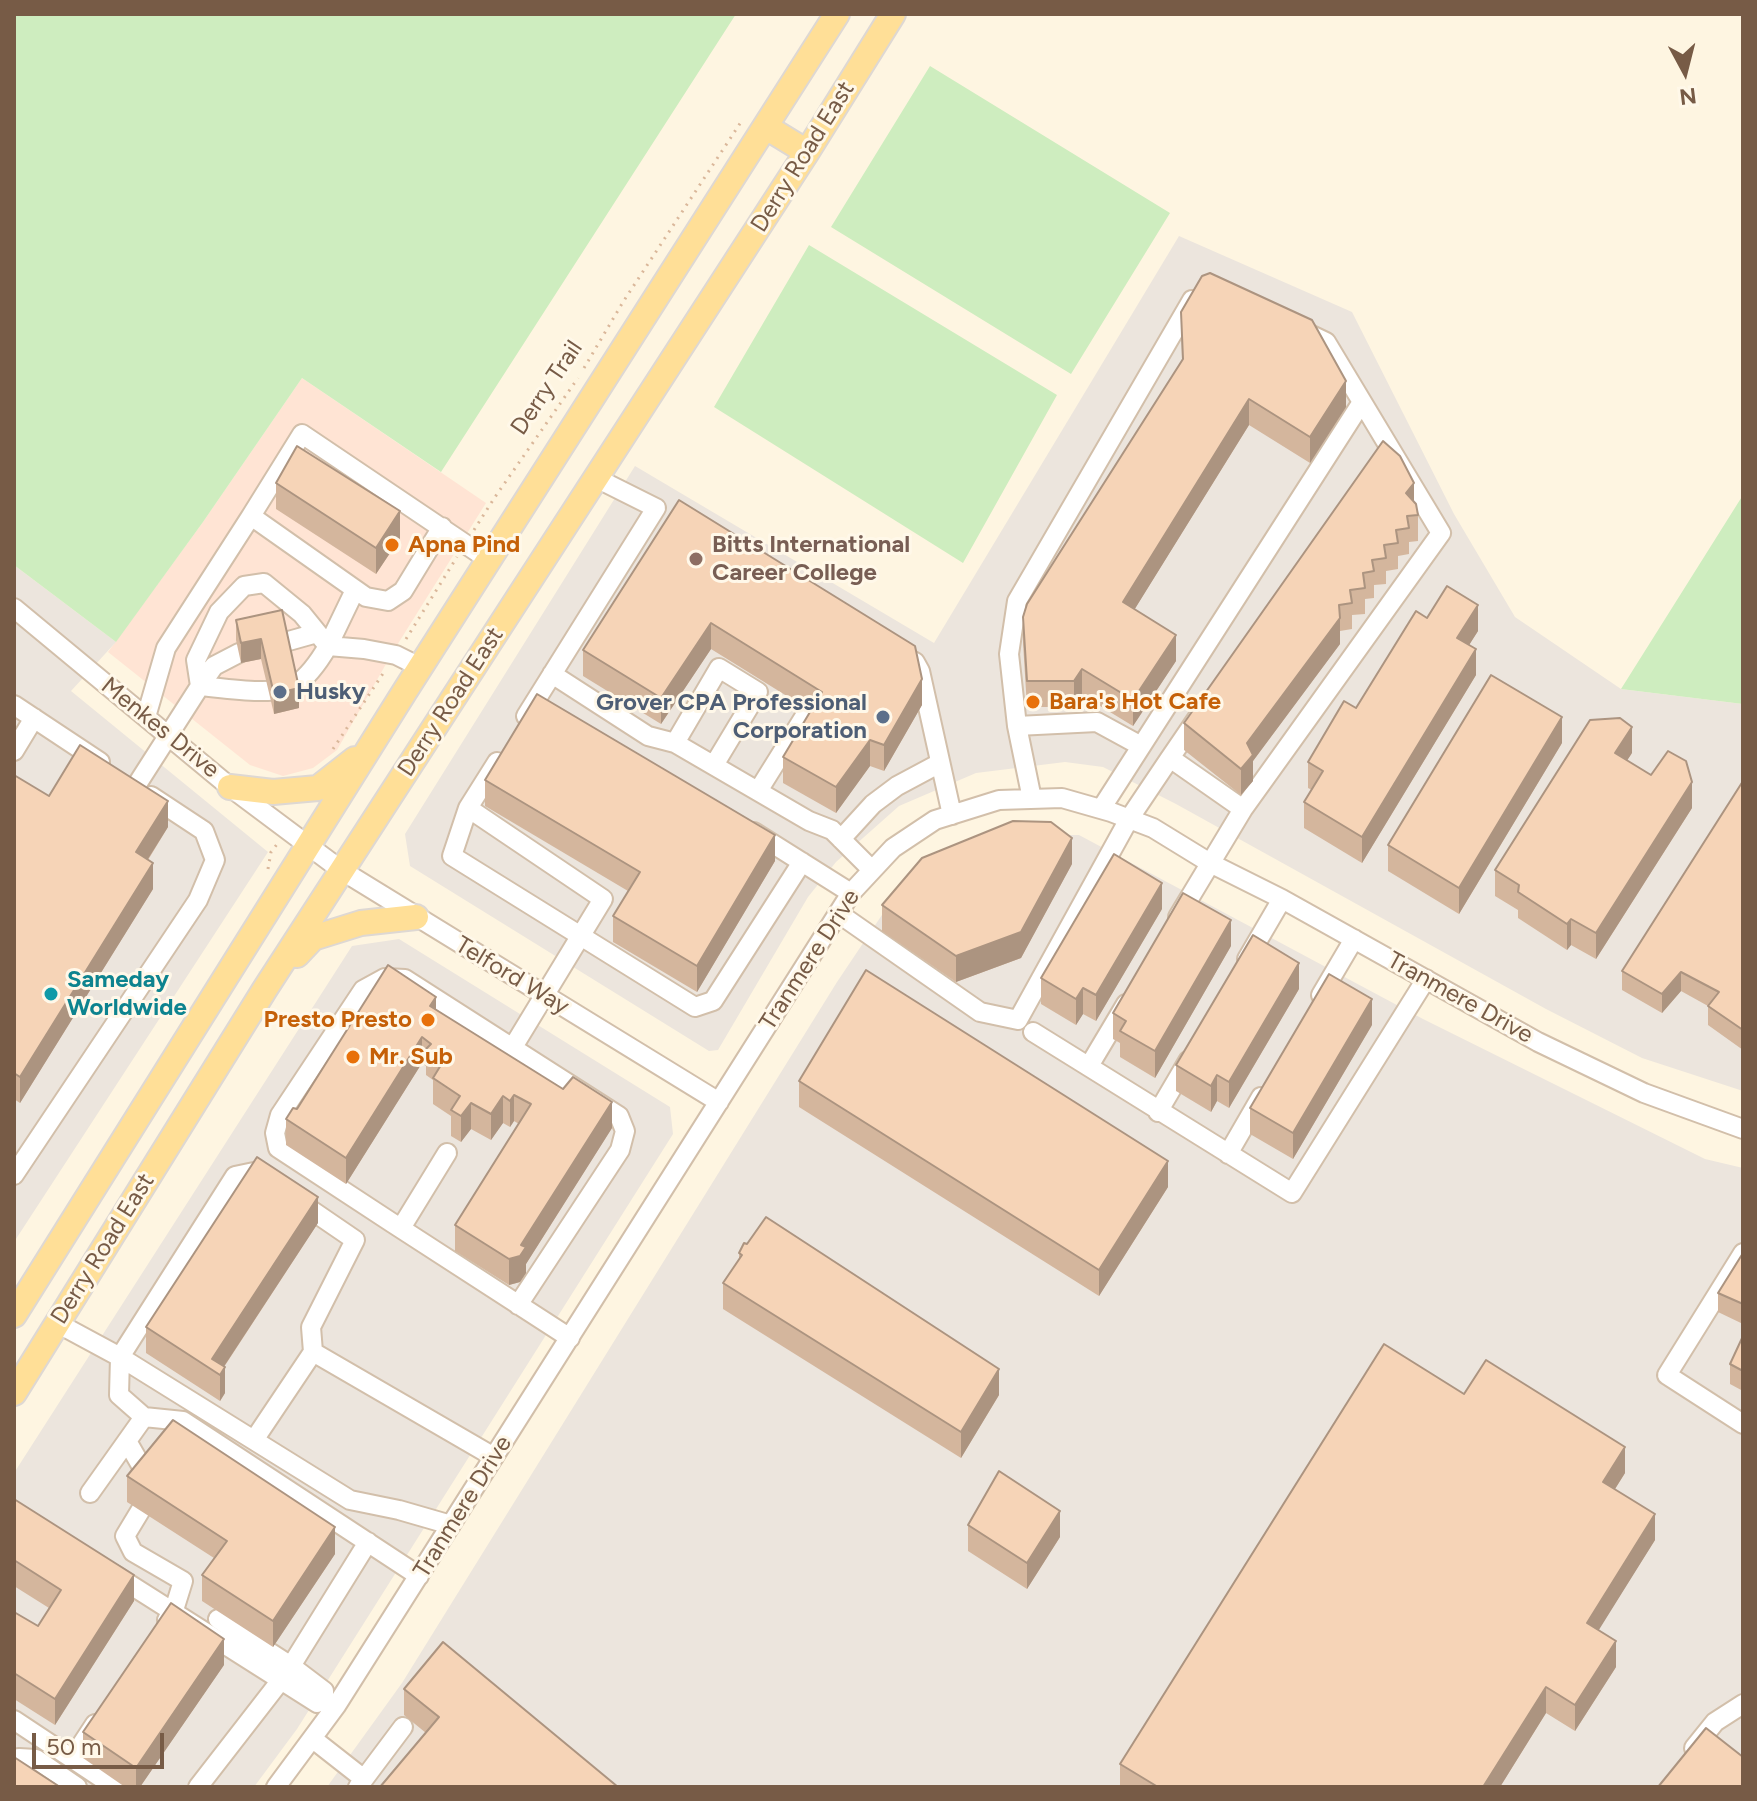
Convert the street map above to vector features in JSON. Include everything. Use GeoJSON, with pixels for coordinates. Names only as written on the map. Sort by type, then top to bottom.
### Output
{"type":"FeatureCollection","features":[{"type":"Feature","properties":{"kind":"main road","name":"Derry Road East"},"geometry":{"type":"LineString","coordinates":[[14,1315],[489,560],[754,124],[837,14]]}},
{"type":"Feature","properties":{"kind":"main road","name":"Derry Road East"},"geometry":{"type":"LineString","coordinates":[[14,1393],[265,989],[807,152],[893,14]]}},
{"type":"Feature","properties":{"kind":"main road"},"geometry":{"type":"LineString","coordinates":[[754,124],[807,152]]}},
{"type":"Feature","properties":{"kind":"main road"},"geometry":{"type":"LineString","coordinates":[[230,787],[273,792],[318,788],[370,748]]}},
{"type":"Feature","properties":{"kind":"main road"},"geometry":{"type":"LineString","coordinates":[[265,989],[313,938],[361,923],[416,917]]}},
{"type":"Feature","properties":{"kind":"street"},"geometry":{"type":"LineString","coordinates":[[1032,799],[1017,726],[1009,654],[1017,601],[1201,285]]}},
{"type":"Feature","properties":{"kind":"street"},"geometry":{"type":"LineString","coordinates":[[1169,931],[1243,809],[1441,533],[1380,446],[1362,402],[1326,342],[1285,323]]}},
{"type":"Feature","properties":{"kind":"street"},"geometry":{"type":"LineString","coordinates":[[1101,809],[1362,402]]}},
{"type":"Feature","properties":{"kind":"street"},"geometry":{"type":"LineString","coordinates":[[146,717],[166,648],[302,434],[489,560]]}},
{"type":"Feature","properties":{"kind":"street"},"geometry":{"type":"LineString","coordinates":[[596,478],[662,512],[552,674],[543,702],[510,741],[468,808],[452,856],[695,1007],[713,1001],[802,862]]}},
{"type":"Feature","properties":{"kind":"street"},"geometry":{"type":"LineString","coordinates":[[251,516],[366,597],[388,601],[403,591],[442,527]]}},
{"type":"Feature","properties":{"kind":"street"},"geometry":{"type":"LineString","coordinates":[[200,686],[196,660],[219,612],[244,586],[264,583],[302,614],[322,639]]}},
{"type":"Feature","properties":{"kind":"street"},"geometry":{"type":"LineString","coordinates":[[200,686],[269,691],[294,686],[319,661],[322,639],[355,590]]}},
{"type":"Feature","properties":{"kind":"street","name":"Menkes Drive"},"geometry":{"type":"LineString","coordinates":[[14,608],[230,787],[308,844]]}},
{"type":"Feature","properties":{"kind":"street"},"geometry":{"type":"LineString","coordinates":[[285,642],[322,639],[396,655],[420,667]]}},
{"type":"Feature","properties":{"kind":"street"},"geometry":{"type":"LineString","coordinates":[[889,646],[915,662],[920,671],[952,815]]}},
{"type":"Feature","properties":{"kind":"street"},"geometry":{"type":"LineString","coordinates":[[124,778],[169,736],[214,666],[239,653]]}},
{"type":"Feature","properties":{"kind":"street"},"geometry":{"type":"LineString","coordinates":[[675,743],[719,668],[758,692],[714,765]]}},
{"type":"Feature","properties":{"kind":"street"},"geometry":{"type":"LineString","coordinates":[[552,674],[648,736],[675,743],[809,821],[832,830],[872,870]]}},
{"type":"Feature","properties":{"kind":"street"},"geometry":{"type":"LineString","coordinates":[[14,705],[204,831],[215,860],[198,900],[14,1175]]}},
{"type":"Feature","properties":{"kind":"street"},"geometry":{"type":"LineString","coordinates":[[838,913],[980,1012],[1018,1020],[1129,819],[1206,705]]}},
{"type":"Feature","properties":{"kind":"street"},"geometry":{"type":"LineString","coordinates":[[758,791],[806,714]]}},
{"type":"Feature","properties":{"kind":"street"},"geometry":{"type":"LineString","coordinates":[[14,751],[34,718]]}},
{"type":"Feature","properties":{"kind":"street"},"geometry":{"type":"LineString","coordinates":[[1017,726],[1097,722],[1141,746]]}},
{"type":"Feature","properties":{"kind":"street"},"geometry":{"type":"LineString","coordinates":[[1170,758],[1243,809]]}},
{"type":"Feature","properties":{"kind":"street"},"geometry":{"type":"LineString","coordinates":[[841,839],[873,804],[897,786],[940,763]]}},
{"type":"Feature","properties":{"kind":"street","name":"Tranmere Drive"},"geometry":{"type":"LineString","coordinates":[[276,1787],[313,1739],[330,1702],[419,1576],[851,893],[893,848],[935,820],[999,800],[1062,798],[1153,828],[1210,863],[1282,899],[1538,1042],[1632,1088],[1743,1129]]}},
{"type":"Feature","properties":{"kind":"street"},"geometry":{"type":"LineString","coordinates":[[468,808],[603,899],[513,1047]]}},
{"type":"Feature","properties":{"kind":"street"},"geometry":{"type":"LineString","coordinates":[[745,826],[851,893]]}},
{"type":"Feature","properties":{"kind":"street","name":"Telford Way"},"geometry":{"type":"LineString","coordinates":[[308,844],[341,870],[719,1102]]}},
{"type":"Feature","properties":{"kind":"street"},"geometry":{"type":"LineString","coordinates":[[1235,979],[1282,899]]}},
{"type":"Feature","properties":{"kind":"street"},"geometry":{"type":"LineString","coordinates":[[1315,1006],[1354,939]]}},
{"type":"Feature","properties":{"kind":"street"},"geometry":{"type":"LineString","coordinates":[[518,1305],[620,1150],[625,1131],[619,1116],[405,979],[385,978],[363,990],[280,1115],[275,1133],[278,1148],[518,1305],[570,1338]]}},
{"type":"Feature","properties":{"kind":"street"},"geometry":{"type":"LineString","coordinates":[[1033,1032],[1292,1193],[1426,979]]}},
{"type":"Feature","properties":{"kind":"street"},"geometry":{"type":"LineString","coordinates":[[1089,1066],[1137,985]]}},
{"type":"Feature","properties":{"kind":"street"},"geometry":{"type":"LineString","coordinates":[[1158,1112],[1197,1045]]}},
{"type":"Feature","properties":{"kind":"street"},"geometry":{"type":"LineString","coordinates":[[1228,1154],[1267,1087]]}},
{"type":"Feature","properties":{"kind":"street"},"geometry":{"type":"LineString","coordinates":[[401,1228],[447,1153]]}},
{"type":"Feature","properties":{"kind":"street"},"geometry":{"type":"LineString","coordinates":[[254,1440],[313,1352],[311,1327],[355,1240],[254,1172],[235,1176],[120,1357],[119,1395],[144,1417],[183,1421],[419,1576]]}},
{"type":"Feature","properties":{"kind":"street"},"geometry":{"type":"LineString","coordinates":[[1743,1253],[1667,1375],[1743,1424]]}},
{"type":"Feature","properties":{"kind":"street"},"geometry":{"type":"LineString","coordinates":[[57,1323],[120,1357],[350,1500],[451,1525]]}},
{"type":"Feature","properties":{"kind":"street"},"geometry":{"type":"LineString","coordinates":[[313,1352],[494,1457]]}},
{"type":"Feature","properties":{"kind":"street"},"geometry":{"type":"LineString","coordinates":[[90,1493],[144,1417]]}},
{"type":"Feature","properties":{"kind":"street"},"geometry":{"type":"LineString","coordinates":[[127,1441],[154,1488],[125,1536],[133,1552],[183,1581],[172,1612],[155,1637]]}},
{"type":"Feature","properties":{"kind":"street"},"geometry":{"type":"LineString","coordinates":[[198,1787],[286,1673],[368,1542]]}},
{"type":"Feature","properties":{"kind":"street"},"geometry":{"type":"LineString","coordinates":[[97,1564],[172,1612],[324,1691],[330,1702]]}},
{"type":"Feature","properties":{"kind":"street"},"geometry":{"type":"LineString","coordinates":[[218,1619],[286,1673]]}},
{"type":"Feature","properties":{"kind":"street"},"geometry":{"type":"LineString","coordinates":[[1679,1765],[1715,1722],[1743,1704]]}},
{"type":"Feature","properties":{"kind":"street"},"geometry":{"type":"LineString","coordinates":[[72,1759],[105,1710]]}},
{"type":"Feature","properties":{"kind":"street"},"geometry":{"type":"LineString","coordinates":[[14,1720],[115,1787]]}},
{"type":"Feature","properties":{"kind":"street"},"geometry":{"type":"LineString","coordinates":[[313,1739],[361,1783],[403,1727]]}},
{"type":"Feature","properties":{"kind":"street"},"geometry":{"type":"LineString","coordinates":[[14,1766],[19,1758],[36,1759],[77,1787]]}},
{"type":"Feature","properties":{"kind":"path","name":"Derry Trail"},"geometry":{"type":"LineString","coordinates":[[328,753],[396,655],[495,497],[581,374],[623,302],[754,124]]}},
{"type":"Feature","properties":{"kind":"shaded area"},"geometry":{"type":"Polygon","coordinates":[[[1179,236],[1352,312],[1454,514],[1515,617],[1621,689],[1743,704],[1743,1091],[1642,1058],[1546,1009],[1176,804],[1103,767],[1065,762],[976,773],[899,806],[836,862],[808,897],[718,1050],[709,1051],[410,866],[405,834],[635,466],[934,643],[1179,236]]]}},
{"type":"Feature","properties":{"kind":"shaded area"},"geometry":{"type":"Polygon","coordinates":[[[302,378],[486,503],[394,650],[337,750],[313,768],[283,776],[250,765],[108,652],[203,522],[302,378]]]}},
{"type":"Feature","properties":{"kind":"shaded area"},"geometry":{"type":"Polygon","coordinates":[[[14,565],[116,642],[71,691],[268,852],[14,1242],[14,565]]]}},
{"type":"Feature","properties":{"kind":"shaded area"},"geometry":{"type":"Polygon","coordinates":[[[1012,835],[1079,835],[1423,1019],[1705,1159],[1743,1168],[1743,1787],[327,1787],[402,1683],[837,982],[894,897],[1012,835]]]}},
{"type":"Feature","properties":{"kind":"shaded area"},"geometry":{"type":"Polygon","coordinates":[[[399,939],[670,1107],[673,1134],[297,1729],[254,1787],[14,1787],[14,1473],[352,946],[399,939]]]}},
{"type":"Feature","properties":{"kind":"green space"},"geometry":{"type":"Polygon","coordinates":[[[14,14],[736,14],[441,472],[302,378],[116,642],[14,565],[14,14]]]}},
{"type":"Feature","properties":{"kind":"green space"},"geometry":{"type":"Polygon","coordinates":[[[930,66],[1170,213],[1071,374],[831,227],[930,66]]]}},
{"type":"Feature","properties":{"kind":"green space"},"geometry":{"type":"Polygon","coordinates":[[[809,245],[1057,395],[963,563],[714,407],[809,245]]]}},
{"type":"Feature","properties":{"kind":"green space"},"geometry":{"type":"Polygon","coordinates":[[[1743,495],[1743,704],[1621,689],[1743,495]]]}},
{"type":"Feature","properties":{"kind":"building"},"geometry":{"type":"Polygon","coordinates":[[[1210,273],[1312,320],[1346,381],[1310,437],[1249,399],[1123,602],[1176,635],[1133,700],[1082,669],[1074,681],[1027,681],[1023,617],[1027,604],[1183,359],[1181,312],[1202,276],[1210,273]]]}},
{"type":"Feature","properties":{"kind":"building"},"geometry":{"type":"Polygon","coordinates":[[[1383,441],[1400,456],[1414,483],[1406,493],[1416,504],[1418,515],[1407,516],[1409,528],[1396,530],[1398,543],[1384,545],[1386,558],[1372,560],[1374,571],[1363,573],[1365,588],[1350,590],[1352,603],[1339,605],[1340,618],[1247,743],[1253,755],[1241,769],[1184,723],[1383,441]]]}},
{"type":"Feature","properties":{"kind":"building"},"geometry":{"type":"Polygon","coordinates":[[[297,446],[400,511],[376,548],[276,483],[297,446]]]}},
{"type":"Feature","properties":{"kind":"building"},"geometry":{"type":"Polygon","coordinates":[[[679,500],[915,646],[922,679],[884,745],[870,740],[836,787],[783,757],[822,692],[711,623],[661,698],[583,650],[679,500]]]}},
{"type":"Feature","properties":{"kind":"building"},"geometry":{"type":"Polygon","coordinates":[[[1447,586],[1478,605],[1457,638],[1476,649],[1362,837],[1304,802],[1323,771],[1308,762],[1344,701],[1356,708],[1416,611],[1427,618],[1447,586]]]}},
{"type":"Feature","properties":{"kind":"building"},"geometry":{"type":"Polygon","coordinates":[[[282,610],[299,688],[274,694],[261,639],[241,643],[236,620],[282,610]]]}},
{"type":"Feature","properties":{"kind":"building"},"geometry":{"type":"Polygon","coordinates":[[[1491,675],[1562,717],[1459,888],[1388,845],[1491,675]]]}},
{"type":"Feature","properties":{"kind":"building"},"geometry":{"type":"Polygon","coordinates":[[[537,694],[775,835],[697,966],[613,916],[640,872],[485,780],[537,694]]]}},
{"type":"Feature","properties":{"kind":"building"},"geometry":{"type":"Polygon","coordinates":[[[1620,718],[1632,727],[1615,753],[1651,775],[1668,751],[1686,761],[1692,782],[1596,933],[1571,919],[1567,924],[1518,892],[1519,885],[1495,870],[1590,720],[1620,718]]]}},
{"type":"Feature","properties":{"kind":"building","name":"Sameday Worldwide"},"geometry":{"type":"Polygon","coordinates":[[[80,745],[168,801],[136,852],[153,863],[20,1077],[14,1073],[14,775],[49,796],[80,745]]]}},
{"type":"Feature","properties":{"kind":"building"},"geometry":{"type":"Polygon","coordinates":[[[1743,781],[1743,1030],[1708,1006],[1719,992],[1681,972],[1662,994],[1622,971],[1743,781]]]}},
{"type":"Feature","properties":{"kind":"building"},"geometry":{"type":"Polygon","coordinates":[[[1013,821],[1051,822],[1072,838],[1021,932],[956,956],[882,905],[922,858],[1013,821]]]}},
{"type":"Feature","properties":{"kind":"building"},"geometry":{"type":"Polygon","coordinates":[[[1114,854],[1162,883],[1096,995],[1083,988],[1076,999],[1041,978],[1114,854]]]}},
{"type":"Feature","properties":{"kind":"building"},"geometry":{"type":"Polygon","coordinates":[[[1183,893],[1231,920],[1155,1051],[1120,1031],[1126,1021],[1113,1013],[1183,893]]]}},
{"type":"Feature","properties":{"kind":"building"},"geometry":{"type":"Polygon","coordinates":[[[1253,935],[1299,963],[1229,1082],[1217,1075],[1211,1086],[1176,1065],[1253,935]]]}},
{"type":"Feature","properties":{"kind":"building"},"geometry":{"type":"Polygon","coordinates":[[[388,965],[436,997],[430,1006],[563,1089],[573,1077],[612,1102],[521,1245],[526,1247],[520,1256],[509,1259],[455,1225],[531,1104],[514,1095],[510,1101],[503,1096],[491,1114],[471,1103],[461,1116],[451,1110],[460,1096],[433,1078],[444,1060],[426,1049],[431,1044],[422,1037],[346,1158],[286,1119],[293,1108],[297,1109],[388,965]]]}},
{"type":"Feature","properties":{"kind":"building"},"geometry":{"type":"Polygon","coordinates":[[[866,970],[1168,1161],[1099,1270],[799,1081],[866,970]]]}},
{"type":"Feature","properties":{"kind":"building"},"geometry":{"type":"Polygon","coordinates":[[[1329,974],[1372,999],[1293,1133],[1250,1108],[1329,974]]]}},
{"type":"Feature","properties":{"kind":"building"},"geometry":{"type":"Polygon","coordinates":[[[257,1157],[318,1197],[212,1359],[225,1367],[220,1375],[146,1327],[257,1157]]]}},
{"type":"Feature","properties":{"kind":"building"},"geometry":{"type":"Polygon","coordinates":[[[766,1217],[999,1369],[961,1432],[723,1283],[742,1255],[739,1253],[744,1243],[747,1244],[766,1217]]]}},
{"type":"Feature","properties":{"kind":"building"},"geometry":{"type":"Polygon","coordinates":[[[1743,1253],[1743,1304],[1718,1293],[1743,1253]]]}},
{"type":"Feature","properties":{"kind":"building"},"geometry":{"type":"Polygon","coordinates":[[[1743,1336],[1743,1371],[1730,1364],[1743,1336]]]}},
{"type":"Feature","properties":{"kind":"building"},"geometry":{"type":"Polygon","coordinates":[[[1384,1344],[1464,1394],[1486,1360],[1625,1447],[1603,1482],[1655,1514],[1587,1623],[1616,1641],[1575,1705],[1546,1687],[1483,1787],[1158,1787],[1120,1764],[1384,1344]]]}},
{"type":"Feature","properties":{"kind":"building"},"geometry":{"type":"Polygon","coordinates":[[[173,1420],[335,1527],[273,1621],[202,1575],[227,1541],[127,1476],[173,1420]]]}},
{"type":"Feature","properties":{"kind":"building"},"geometry":{"type":"Polygon","coordinates":[[[999,1471],[1060,1511],[1027,1563],[968,1525],[999,1471]]]}},
{"type":"Feature","properties":{"kind":"building"},"geometry":{"type":"Polygon","coordinates":[[[14,1499],[134,1575],[55,1699],[14,1673],[14,1612],[38,1626],[61,1590],[14,1560],[14,1499]]]}},
{"type":"Feature","properties":{"kind":"building"},"geometry":{"type":"Polygon","coordinates":[[[171,1603],[224,1639],[136,1768],[83,1732],[171,1603]]]}},
{"type":"Feature","properties":{"kind":"building"},"geometry":{"type":"Polygon","coordinates":[[[443,1642],[618,1787],[380,1787],[439,1717],[404,1689],[443,1642]]]}},
{"type":"Feature","properties":{"kind":"building"},"geometry":{"type":"Polygon","coordinates":[[[1706,1728],[1743,1757],[1743,1787],[1658,1787],[1706,1728]]]}},
{"type":"Feature","properties":{"kind":"building"},"geometry":{"type":"Polygon","coordinates":[[[14,1757],[60,1787],[14,1787],[14,1757]]]}},
{"type":"Feature","properties":{"kind":"place","name":"Apna Pind"},"geometry":{"type":"Point","coordinates":[392,545]}},
{"type":"Feature","properties":{"kind":"place","name":"Bitts International Career College"},"geometry":{"type":"Point","coordinates":[696,559]}},
{"type":"Feature","properties":{"kind":"place","name":"Husky"},"geometry":{"type":"Point","coordinates":[280,692]}},
{"type":"Feature","properties":{"kind":"place","name":"Bara's Hot Cafe"},"geometry":{"type":"Point","coordinates":[1033,702]}},
{"type":"Feature","properties":{"kind":"place","name":"Grover CPA Professional Corporation"},"geometry":{"type":"Point","coordinates":[883,717]}},
{"type":"Feature","properties":{"kind":"place","name":"Sameday Worldwide"},"geometry":{"type":"Point","coordinates":[51,994]}},
{"type":"Feature","properties":{"kind":"place","name":"Presto Presto"},"geometry":{"type":"Point","coordinates":[428,1020]}},
{"type":"Feature","properties":{"kind":"place","name":"Mr. Sub"},"geometry":{"type":"Point","coordinates":[353,1057]}}]}
